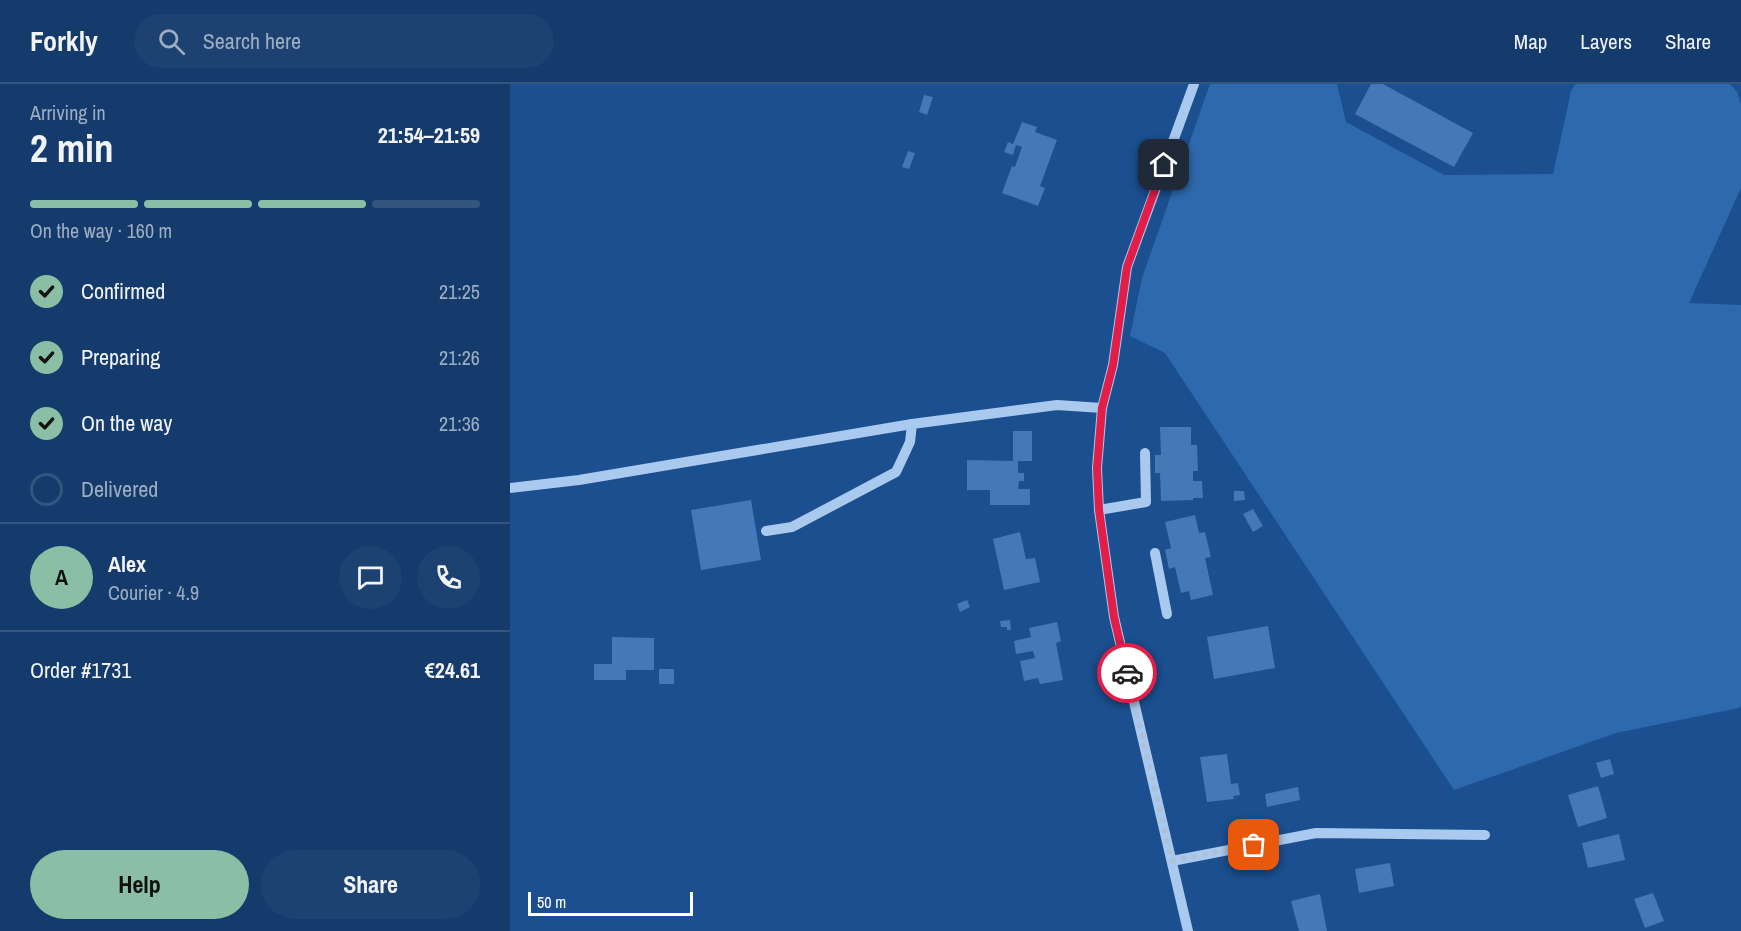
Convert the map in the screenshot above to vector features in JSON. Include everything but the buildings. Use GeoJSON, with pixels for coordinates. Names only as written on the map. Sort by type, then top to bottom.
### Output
{"type":"FeatureCollection","features":[{"type":"Feature","properties":{"kind":"street"},"geometry":{"type":"LineString","coordinates":[[1188,931],[1116,625],[1099,510],[1097,468],[1102,408],[1113,365],[1127,267],[1194,84]]}},
{"type":"Feature","properties":{"kind":"street"},"geometry":{"type":"LineString","coordinates":[[510,488],[579,480],[912,424],[1057,405],[1102,408]]}},
{"type":"Feature","properties":{"kind":"street"},"geometry":{"type":"LineString","coordinates":[[766,531],[792,527],[896,472],[910,442],[912,424]]}},
{"type":"Feature","properties":{"kind":"street"},"geometry":{"type":"LineString","coordinates":[[1099,510],[1146,502],[1145,453]]}},
{"type":"Feature","properties":{"kind":"street"},"geometry":{"type":"LineString","coordinates":[[1155,553],[1167,614]]}},
{"type":"Feature","properties":{"kind":"street"},"geometry":{"type":"LineString","coordinates":[[1172,861],[1316,833],[1485,835]]}},
{"type":"Feature","properties":{"kind":"shaded area"},"geometry":{"type":"Polygon","coordinates":[[[1210,84],[1337,84],[1346,122],[1444,175],[1553,174],[1571,91],[1575,84],[1730,84],[1737,92],[1741,104],[1741,188],[1689,303],[1741,305],[1741,706],[1739,708],[1616,733],[1454,790],[1165,353],[1130,336],[1142,278],[1210,84]]]}},
{"type":"Feature","properties":{"kind":"way so far"},"geometry":{"type":"LineString","coordinates":[[1127,673],[1172,861],[1254,845]]}},
{"type":"Feature","properties":{"kind":"route"},"geometry":{"type":"LineString","coordinates":[[1127,673],[1114,617],[1099,510],[1097,468],[1102,408],[1113,365],[1127,267],[1164,165]]}}]}
